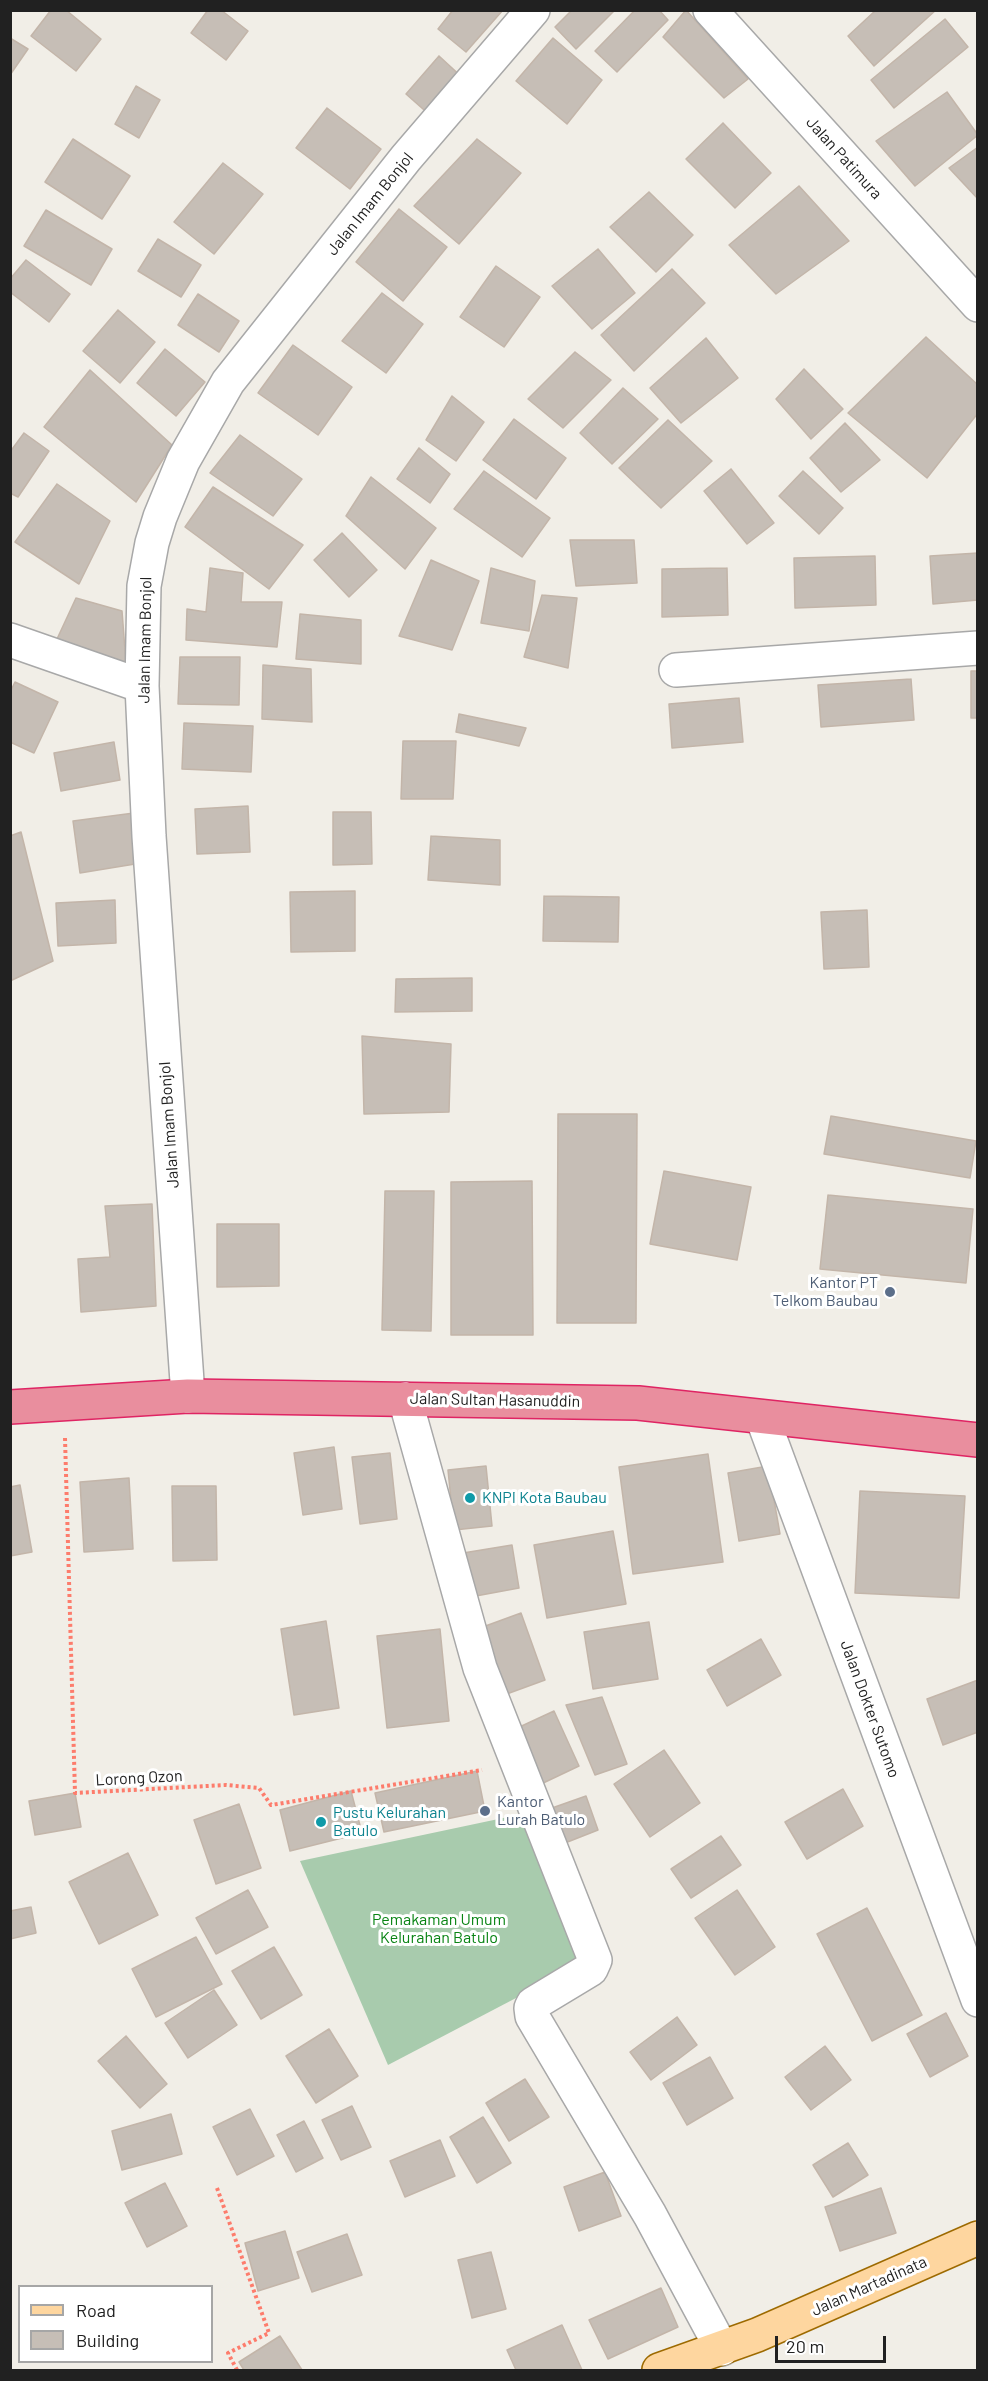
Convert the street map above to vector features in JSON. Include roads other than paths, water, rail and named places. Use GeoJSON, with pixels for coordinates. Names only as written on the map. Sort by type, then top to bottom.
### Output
{"type":"FeatureCollection","features":[{"type":"Feature","properties":{"kind":"highway","name":"Jalan Sultan Hasanuddin"},"geometry":{"type":"LineString","coordinates":[[10,1407],[188,1396],[638,1403],[978,1440]]}},
{"type":"Feature","properties":{"kind":"main road","name":"Jalan Martadinata"},"geometry":{"type":"LineString","coordinates":[[660,2370],[722,2349],[978,2238]]}},
{"type":"Feature","properties":{"kind":"street","name":"Jalan Imam Bonjol"},"geometry":{"type":"LineString","coordinates":[[188,1396],[150,848],[142,686],[144,586],[152,543],[160,516],[183,461],[228,382],[406,158],[533,10]]}},
{"type":"Feature","properties":{"kind":"street","name":"Jalan Patimura"},"geometry":{"type":"LineString","coordinates":[[710,10],[978,306]]}},
{"type":"Feature","properties":{"kind":"street"},"geometry":{"type":"LineString","coordinates":[[10,640],[142,686]]}},
{"type":"Feature","properties":{"kind":"street"},"geometry":{"type":"LineString","coordinates":[[676,670],[978,648]]}},
{"type":"Feature","properties":{"kind":"street"},"geometry":{"type":"LineString","coordinates":[[405,1399],[480,1668],[595,1960],[591,1969],[584,1974],[533,2004],[532,2016],[650,2215],[722,2349]]}},
{"type":"Feature","properties":{"kind":"street","name":"Jalan Dokter Sutomo"},"geometry":{"type":"LineString","coordinates":[[762,1417],[978,2000]]}},
{"type":"Feature","properties":{"kind":"place","name":"Kantor PT Telkom Baubau"},"geometry":{"type":"Point","coordinates":[890,1292]}},
{"type":"Feature","properties":{"kind":"place","name":"KNPI Kota Baubau"},"geometry":{"type":"Point","coordinates":[470,1498]}},
{"type":"Feature","properties":{"kind":"place","name":"Kantor Lurah Batulo"},"geometry":{"type":"Point","coordinates":[485,1811]}},
{"type":"Feature","properties":{"kind":"place","name":"Pustu Kelurahan Batulo"},"geometry":{"type":"Point","coordinates":[321,1822]}},
{"type":"Feature","properties":{"kind":"park label","name":"Pemakaman Umum Kelurahan Batulo"},"geometry":{"type":"Point","coordinates":[439,1929]}}]}
